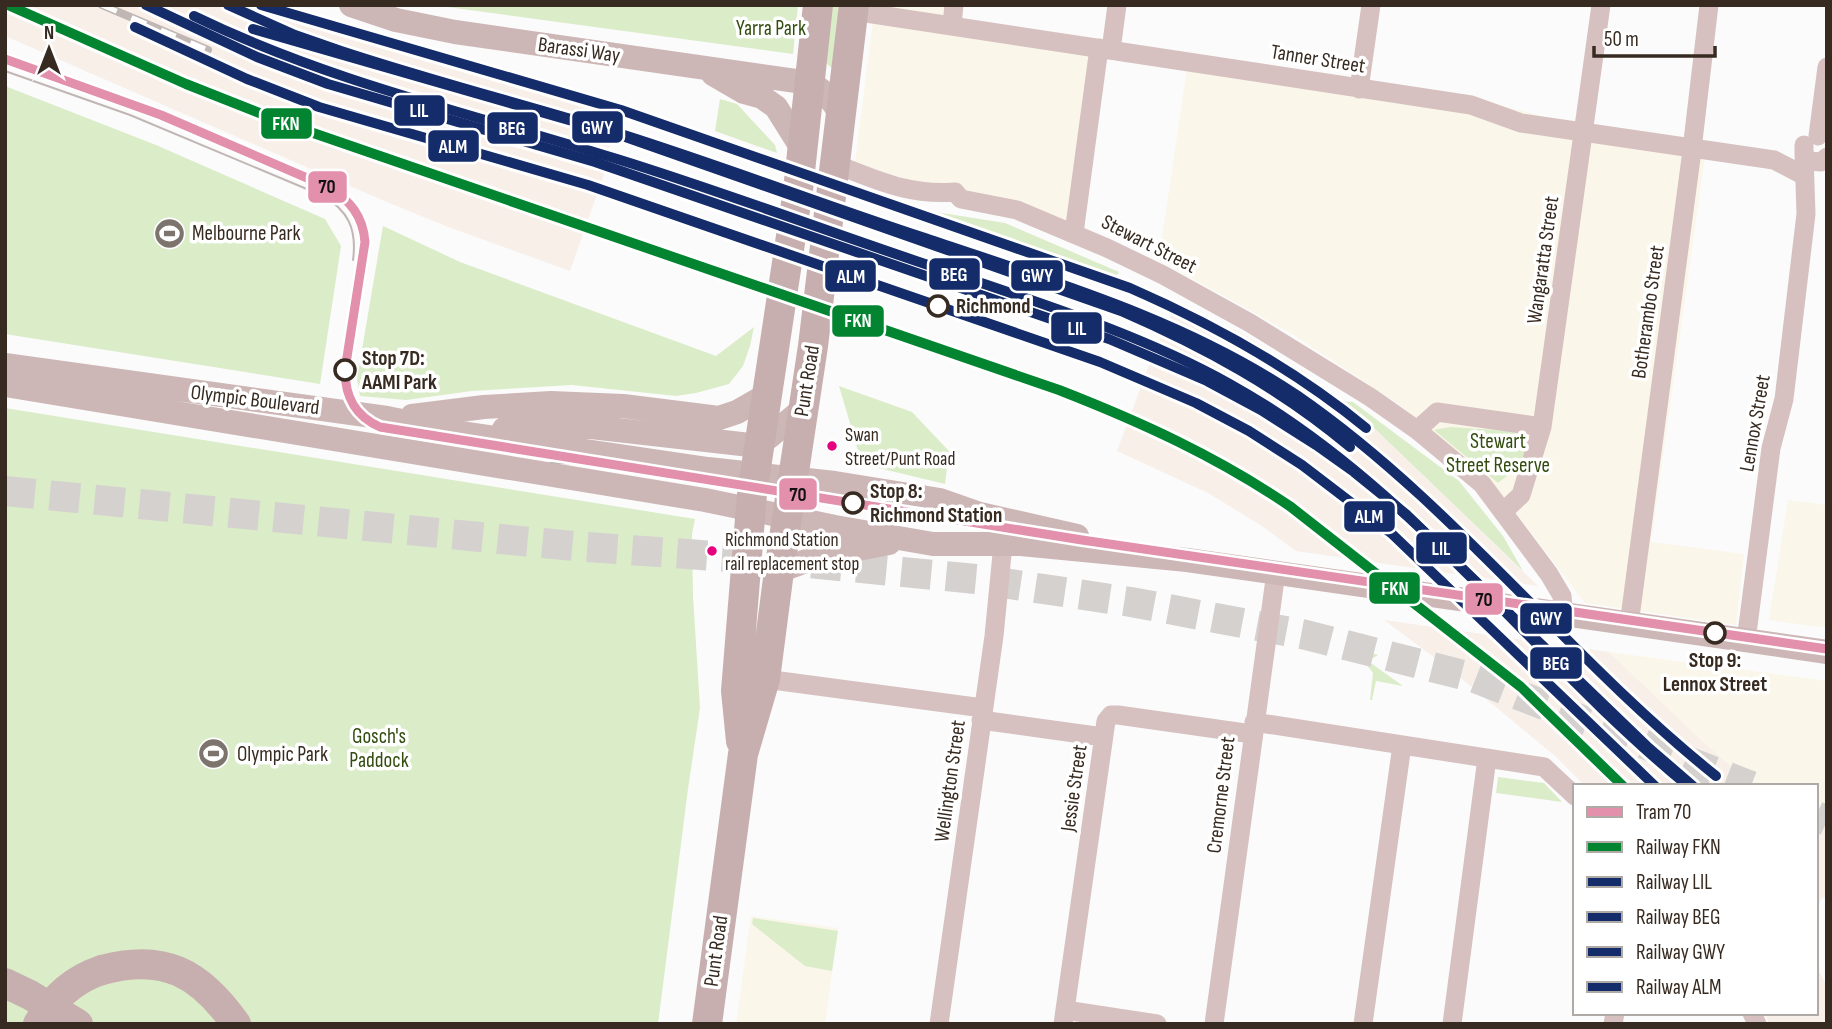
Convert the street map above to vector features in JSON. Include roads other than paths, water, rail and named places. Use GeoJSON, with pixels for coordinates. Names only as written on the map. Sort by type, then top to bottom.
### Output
{"type":"FeatureCollection","features":[{"type":"Feature","properties":{"kind":"highway","name":"Punt Road"},"geometry":{"type":"LineString","coordinates":[[743,754],[736,691],[751,509],[758,443],[803,150],[818,5]]}},
{"type":"Feature","properties":{"kind":"highway","name":"Punt Road"},"geometry":{"type":"LineString","coordinates":[[706,1024],[743,754],[765,679],[794,478],[854,8]]}},
{"type":"Feature","properties":{"kind":"highway"},"geometry":{"type":"LineString","coordinates":[[38,1024],[51,1004],[67,989],[102,970],[145,964],[180,972],[205,986],[236,1024]]}},
{"type":"Feature","properties":{"kind":"highway"},"geometry":{"type":"LineString","coordinates":[[5,983],[78,1024]]}},
{"type":"Feature","properties":{"kind":"main road","name":"Barassi Way"},"geometry":{"type":"LineString","coordinates":[[351,5],[396,20],[437,29],[810,83]]}},
{"type":"Feature","properties":{"kind":"main road"},"geometry":{"type":"LineString","coordinates":[[703,68],[744,92],[762,97],[776,107],[803,150]]}},
{"type":"Feature","properties":{"kind":"main road"},"geometry":{"type":"LineString","coordinates":[[810,83],[829,97],[841,116]]}},
{"type":"Feature","properties":{"kind":"main road","name":"Olympic Boulevard"},"geometry":{"type":"LineString","coordinates":[[5,365],[387,418],[462,433],[940,500],[994,518],[1187,560]]}},
{"type":"Feature","properties":{"kind":"main road","name":"Olympic Boulevard"},"geometry":{"type":"LineString","coordinates":[[5,385],[751,509],[921,542]]}},
{"type":"Feature","properties":{"kind":"main road"},"geometry":{"type":"LineString","coordinates":[[387,418],[484,407],[570,403],[623,406],[719,418],[737,412],[765,396]]}},
{"type":"Feature","properties":{"kind":"main road"},"geometry":{"type":"LineString","coordinates":[[470,463],[461,449],[462,433],[469,420],[484,407]]}},
{"type":"Feature","properties":{"kind":"main road"},"geometry":{"type":"LineString","coordinates":[[364,443],[549,426],[591,427],[740,445],[758,443],[803,409]]}},
{"type":"Feature","properties":{"kind":"main road"},"geometry":{"type":"LineString","coordinates":[[779,571],[817,557],[885,544],[1003,544],[1094,550],[1276,572],[1827,652]]}},
{"type":"Feature","properties":{"kind":"street"},"geometry":{"type":"LineString","coordinates":[[952,25],[954,5]]}},
{"type":"Feature","properties":{"kind":"street"},"geometry":{"type":"LineString","coordinates":[[1074,233],[1105,49],[1117,5]]}},
{"type":"Feature","properties":{"kind":"street"},"geometry":{"type":"LineString","coordinates":[[1359,89],[1371,5]]}},
{"type":"Feature","properties":{"kind":"street","name":"Wangaratta Street"},"geometry":{"type":"LineString","coordinates":[[1504,511],[1521,495],[1542,428],[1601,5]]}},
{"type":"Feature","properties":{"kind":"street","name":"Botherambo Street"},"geometry":{"type":"LineString","coordinates":[[1629,625],[1693,148],[1709,5]]}},
{"type":"Feature","properties":{"kind":"street","name":"Tanner Street"},"geometry":{"type":"LineString","coordinates":[[854,8],[1471,105],[1521,123],[1773,160],[1803,175]]}},
{"type":"Feature","properties":{"kind":"street","name":"Lennox Street"},"geometry":{"type":"LineString","coordinates":[[1746,641],[1771,448],[1784,399],[1806,214],[1824,148],[1827,67]]}},
{"type":"Feature","properties":{"kind":"street"},"geometry":{"type":"LineString","coordinates":[[1803,152],[1807,139],[1824,148]]}},
{"type":"Feature","properties":{"kind":"street","name":"Tanner Street"},"geometry":{"type":"LineString","coordinates":[[1773,160],[1803,152]]}},
{"type":"Feature","properties":{"kind":"street","name":"Lennox Street"},"geometry":{"type":"LineString","coordinates":[[1803,152],[1806,214]]}},
{"type":"Feature","properties":{"kind":"street","name":"Stewart Street"},"geometry":{"type":"LineString","coordinates":[[835,164],[903,190],[955,192],[961,199],[1017,210],[1074,233],[1163,275],[1250,323],[1370,397],[1417,430],[1482,484],[1549,574],[1562,596],[1564,615]]}},
{"type":"Feature","properties":{"kind":"street"},"geometry":{"type":"LineString","coordinates":[[1417,430],[1437,412],[1542,428]]}},
{"type":"Feature","properties":{"kind":"street","name":"Wellington Street"},"geometry":{"type":"LineString","coordinates":[[939,1024],[994,636],[1003,544]]}},
{"type":"Feature","properties":{"kind":"street","name":"Cremorne Street"},"geometry":{"type":"LineString","coordinates":[[1214,1024],[1276,572]]}},
{"type":"Feature","properties":{"kind":"street"},"geometry":{"type":"LineString","coordinates":[[765,679],[982,714],[1103,737]]}},
{"type":"Feature","properties":{"kind":"street","name":"Jessie Street"},"geometry":{"type":"LineString","coordinates":[[1157,1024],[1064,1017],[1105,721],[1111,715],[1253,728]]}},
{"type":"Feature","properties":{"kind":"street"},"geometry":{"type":"LineString","coordinates":[[1253,728],[1402,745],[1544,767],[1573,794]]}},
{"type":"Feature","properties":{"kind":"street"},"geometry":{"type":"LineString","coordinates":[[1363,1024],[1402,745]]}},
{"type":"Feature","properties":{"kind":"street"},"geometry":{"type":"LineString","coordinates":[[1452,1024],[1487,758]]}},
{"type":"Feature","properties":{"kind":"tunnel"},"geometry":{"type":"LineString","coordinates":[[5,491],[573,546],[786,561],[976,579],[1131,602],[1306,635],[1475,678],[1746,784]]}},
{"type":"Feature","properties":{"kind":"tunnel"},"geometry":{"type":"LineString","coordinates":[[1818,817],[1827,821]]}},
{"type":"Feature","properties":{"kind":"tram line","name":"70"},"geometry":{"type":"LineString","coordinates":[[5,59],[161,115],[328,187],[343,197],[358,217],[365,242],[345,380],[349,397],[358,411],[380,427],[1082,540],[1827,649]]}},
{"type":"Feature","properties":{"kind":"tram line"},"geometry":{"type":"LineString","coordinates":[[5,71],[130,115],[321,195],[338,207],[349,222],[354,239],[353,260]]}},
{"type":"Feature","properties":{"kind":"tram line"},"geometry":{"type":"LineString","coordinates":[[550,463],[608,464]]}},
{"type":"Feature","properties":{"kind":"railway"},"geometry":{"type":"LineString","coordinates":[[102,5],[208,50]]}},
{"type":"Feature","properties":{"kind":"rail line","name":"FKN"},"geometry":{"type":"LineString","coordinates":[[8,5],[186,84],[290,125],[1059,390],[1207,456],[1291,507],[1521,687],[1621,784]]}},
{"type":"Feature","properties":{"kind":"rail line","name":"LIL"},"geometry":{"type":"LineString","coordinates":[[146,5],[257,57],[328,84],[595,162],[1109,339],[1207,381],[1261,410],[1316,445],[1407,515],[1649,748],[1691,784]]}},
{"type":"Feature","properties":{"kind":"rail line","name":"GWY"},"geometry":{"type":"LineString","coordinates":[[228,5],[295,35],[341,51],[624,135],[1021,270],[1117,305],[1210,345],[1298,396],[1355,438],[1460,533],[1610,682],[1716,776]]}},
{"type":"Feature","properties":{"kind":"rail line","name":"LIL"},"geometry":{"type":"LineString","coordinates":[[261,5],[621,110],[1130,288],[1193,317],[1253,350],[1311,386],[1366,428]]}},
{"type":"Feature","properties":{"kind":"rail line","name":"BEG"},"geometry":{"type":"LineString","coordinates":[[194,16],[297,60],[350,78],[658,172],[1053,307],[1196,366],[1295,425],[1355,471],[1413,521],[1576,683],[1686,784]]}},
{"type":"Feature","properties":{"kind":"rail line","name":"ALM"},"geometry":{"type":"LineString","coordinates":[[135,27],[247,79],[319,107],[588,185],[1100,362],[1196,403],[1249,431],[1302,465],[1391,533],[1653,784]]}},
{"type":"Feature","properties":{"kind":"rail line","name":"ALM"},"geometry":{"type":"LineString","coordinates":[[253,29],[614,133],[1121,311],[1182,339],[1241,371],[1297,406],[1350,447]]}},
{"type":"Feature","properties":{"kind":"place","name":"Melbourne Park"},"geometry":{"type":"Point","coordinates":[169,233]}},
{"type":"Feature","properties":{"kind":"place","name":"Richmond"},"geometry":{"type":"Point","coordinates":[938,306]}},
{"type":"Feature","properties":{"kind":"place","name":"Stop 7D: AAMI Park"},"geometry":{"type":"Point","coordinates":[345,370]}},
{"type":"Feature","properties":{"kind":"place","name":"Swan Street/Punt Road"},"geometry":{"type":"Point","coordinates":[832,446]}},
{"type":"Feature","properties":{"kind":"place","name":"Stop 8: Richmond Station"},"geometry":{"type":"Point","coordinates":[853,503]}},
{"type":"Feature","properties":{"kind":"place","name":"Richmond Station rail replacement stop"},"geometry":{"type":"Point","coordinates":[712,551]}},
{"type":"Feature","properties":{"kind":"place","name":"Stop 9: Lennox Street"},"geometry":{"type":"Point","coordinates":[1715,633]}},
{"type":"Feature","properties":{"kind":"place","name":"Olympic Park"},"geometry":{"type":"Point","coordinates":[214,754]}},
{"type":"Feature","properties":{"kind":"park label","name":"Yarra Park"},"geometry":{"type":"Point","coordinates":[771,28]}},
{"type":"Feature","properties":{"kind":"park label","name":"Stewart Street Reserve"},"geometry":{"type":"Point","coordinates":[1498,453]}},
{"type":"Feature","properties":{"kind":"park label","name":"Gosch's Paddock"},"geometry":{"type":"Point","coordinates":[379,748]}}]}
